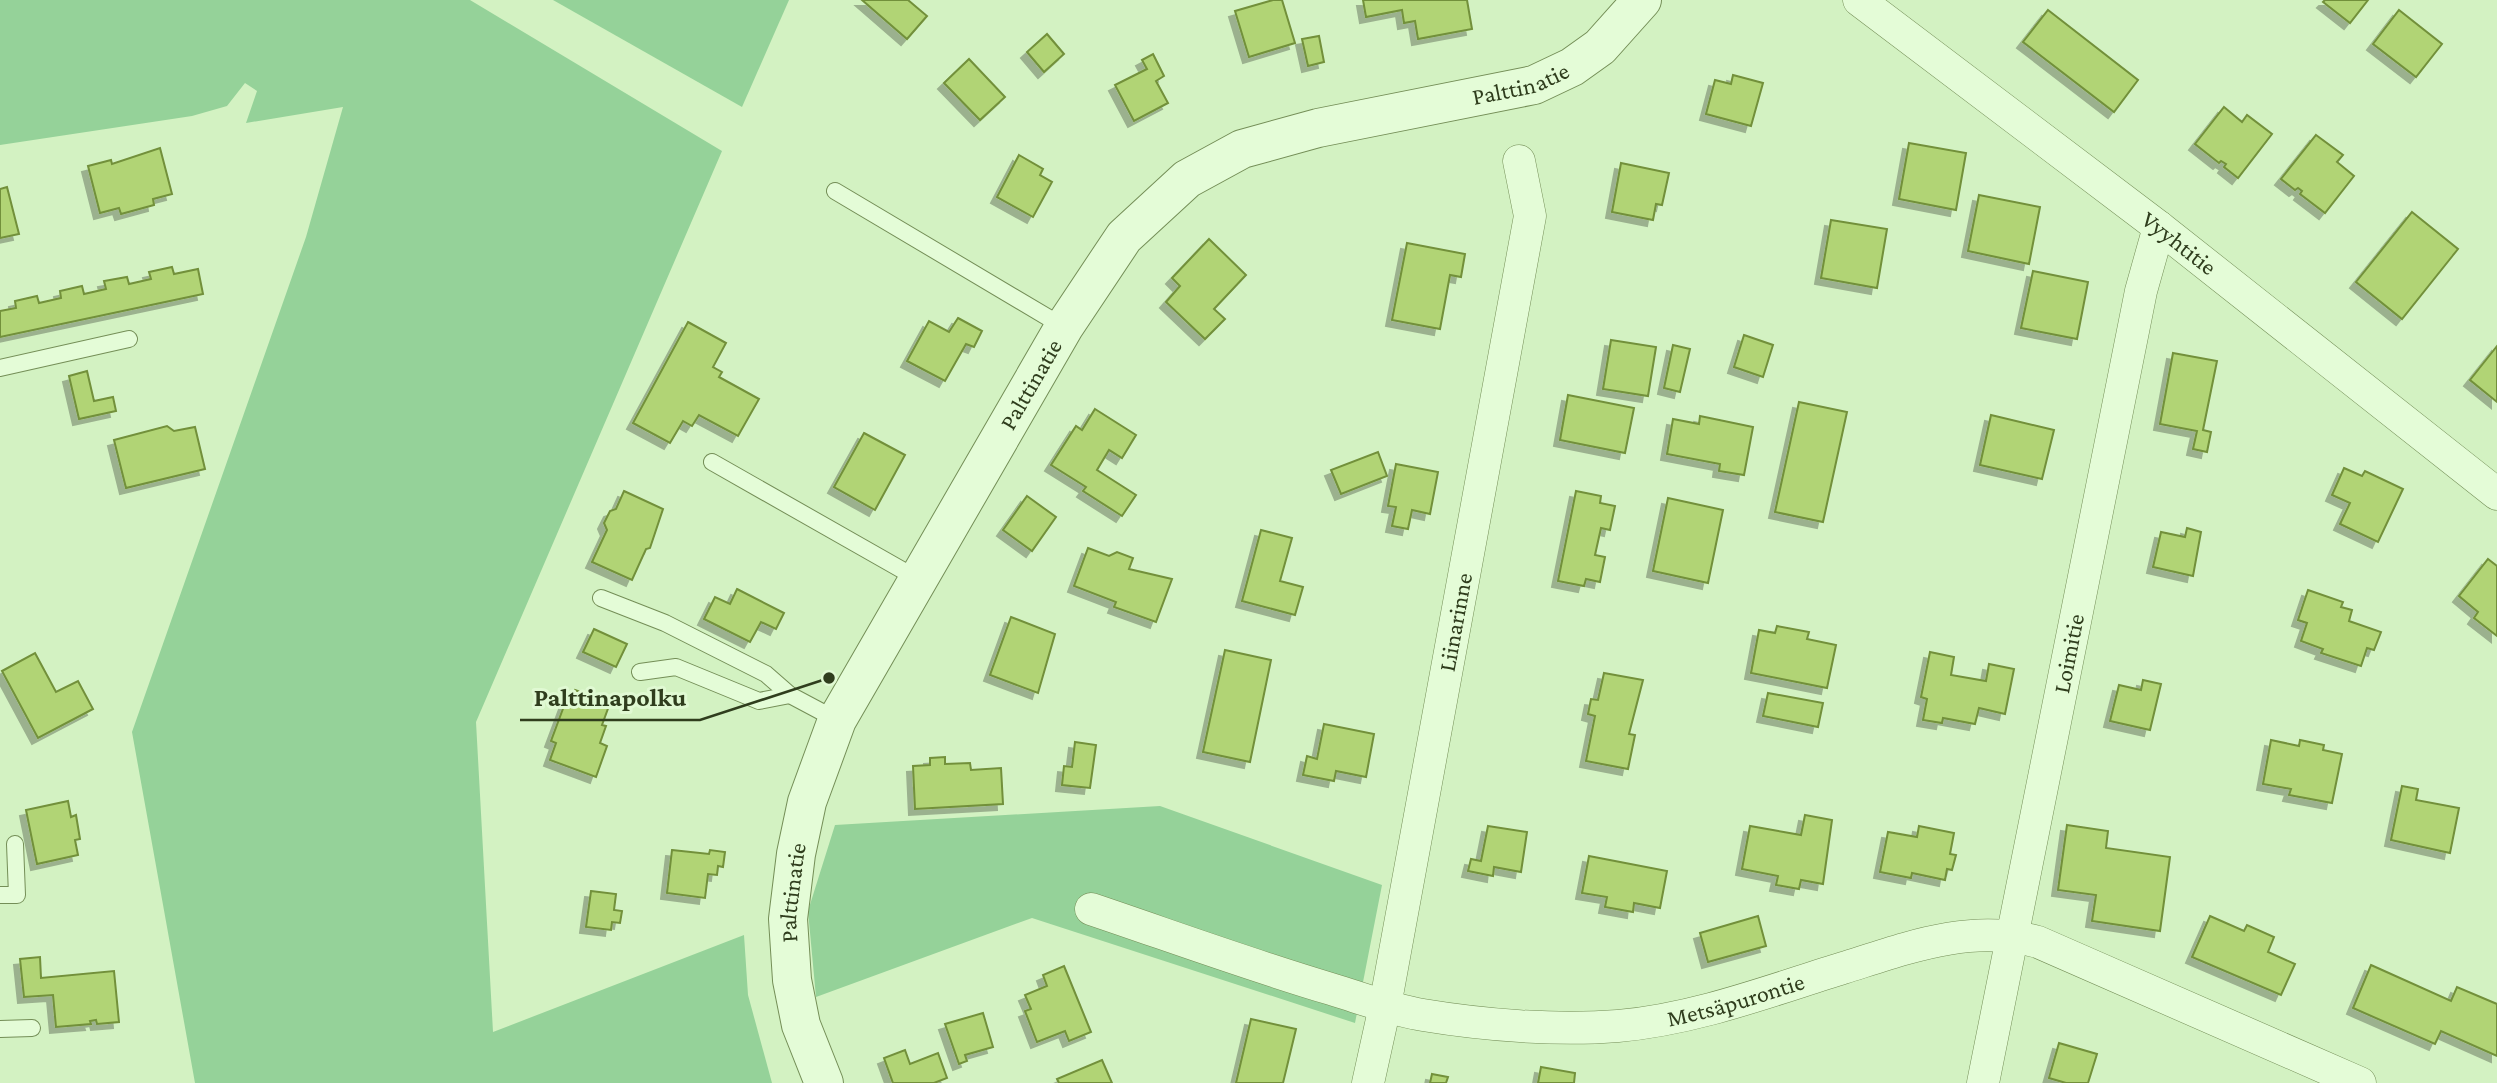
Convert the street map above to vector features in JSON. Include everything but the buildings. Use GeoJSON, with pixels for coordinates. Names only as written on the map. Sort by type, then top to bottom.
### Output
{"type":"FeatureCollection","features":[{"type":"Feature","properties":{"kind":"street","name":"Palttinatie"},"geometry":{"type":"LineString","coordinates":[[824,1083],[801,1026],[792,980],[788,919],[796,854],[807,802],[837,720],[1064,327],[1124,237],[1167,195],[1213,163],[1242,149],[1318,128],[1534,85],[1572,67],[1600,47],[1642,0]]}},
{"type":"Feature","properties":{"kind":"street","name":"Vyyhtitie"},"geometry":{"type":"LineString","coordinates":[[1858,0],[2159,227],[2497,494]]}},
{"type":"Feature","properties":{"kind":"street","name":"Liinarinne"},"geometry":{"type":"LineString","coordinates":[[1368,1083],[1385,1006],[1530,216],[1519,161]]}},
{"type":"Feature","properties":{"kind":"street","name":"Loimitie"},"geometry":{"type":"LineString","coordinates":[[1983,1083],[2141,291],[2159,227]]}},
{"type":"Feature","properties":{"kind":"street","name":"Metsäpurontie"},"geometry":{"type":"LineString","coordinates":[[1091,909],[1277,973],[1385,1006],[1422,1015],[1511,1024],[1616,1026],[1688,1016],[1926,943],[1961,935],[2012,935],[2038,942],[2360,1083]]}},
{"type":"Feature","properties":{"kind":"lane"},"geometry":{"type":"LineString","coordinates":[[835,191],[1064,327]]}},
{"type":"Feature","properties":{"kind":"lane"},"geometry":{"type":"LineString","coordinates":[[0,368],[129,339]]}},
{"type":"Feature","properties":{"kind":"lane"},"geometry":{"type":"LineString","coordinates":[[712,463],[918,579]]}},
{"type":"Feature","properties":{"kind":"lane"},"geometry":{"type":"LineString","coordinates":[[601,598],[665,623],[755,668],[790,695],[837,720]]}},
{"type":"Feature","properties":{"kind":"lane"},"geometry":{"type":"LineString","coordinates":[[640,672],[676,667],[759,701],[790,695]]}},
{"type":"Feature","properties":{"kind":"lane"},"geometry":{"type":"LineString","coordinates":[[0,895],[17,895],[15,844]]}},
{"type":"Feature","properties":{"kind":"lane"},"geometry":{"type":"LineString","coordinates":[[0,1029],[33,1028]]}},
{"type":"Feature","properties":{"kind":"green space"},"geometry":{"type":"Polygon","coordinates":[[[0,0],[470,0],[722,151],[476,722],[493,1032],[744,935],[748,995],[772,1083],[195,1083],[132,732],[306,237],[343,107],[246,123],[257,91],[245,83],[227,106],[192,116],[0,145],[0,0]]]}},
{"type":"Feature","properties":{"kind":"green space"},"geometry":{"type":"Polygon","coordinates":[[[553,0],[789,0],[742,107],[553,0]]]}},
{"type":"Feature","properties":{"kind":"green space"},"geometry":{"type":"Polygon","coordinates":[[[1160,806],[1382,885],[1355,1023],[1032,918],[816,997],[808,911],[835,825],[1160,806]]]}},
{"type":"Feature","properties":{"kind":"place","name":"Palttinapolku"},"geometry":{"type":"Point","coordinates":[829,678]}}]}
